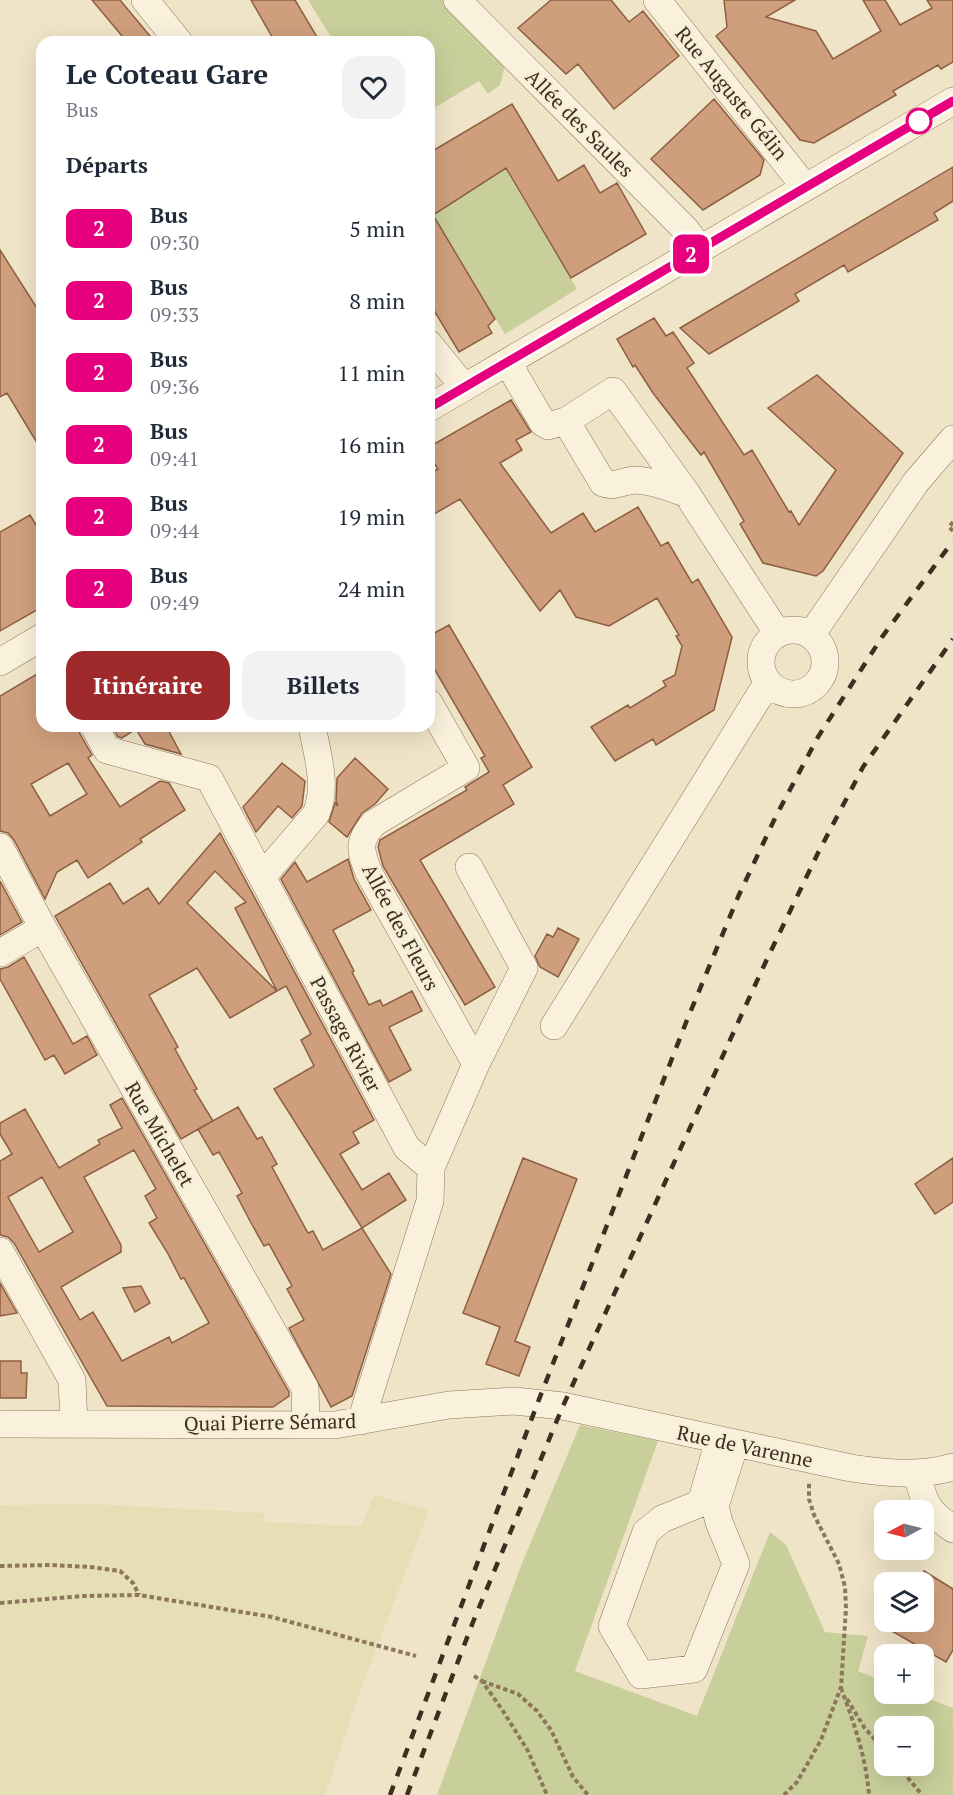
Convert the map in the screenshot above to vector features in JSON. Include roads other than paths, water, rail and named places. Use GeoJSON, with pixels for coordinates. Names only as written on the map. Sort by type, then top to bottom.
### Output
{"type":"FeatureCollection","features":[{"type":"Feature","properties":{"kind":"street"},"geometry":{"type":"LineString","coordinates":[[145,0],[174,36]]}},
{"type":"Feature","properties":{"kind":"street","name":"Allée des Saules"},"geometry":{"type":"LineString","coordinates":[[458,0],[686,230],[700,249]]}},
{"type":"Feature","properties":{"kind":"street","name":"Rue Auguste Gélin"},"geometry":{"type":"LineString","coordinates":[[657,0],[805,187]]}},
{"type":"Feature","properties":{"kind":"street"},"geometry":{"type":"LineString","coordinates":[[435,404],[953,101]]}},
{"type":"Feature","properties":{"kind":"street"},"geometry":{"type":"LineString","coordinates":[[435,351],[464,387]]}},
{"type":"Feature","properties":{"kind":"street"},"geometry":{"type":"LineString","coordinates":[[508,363],[543,423],[548,426],[566,421],[613,391],[687,494],[778,634]]}},
{"type":"Feature","properties":{"kind":"street"},"geometry":{"type":"LineString","coordinates":[[566,421],[603,483],[609,485],[635,480],[672,488],[687,494]]}},
{"type":"Feature","properties":{"kind":"street"},"geometry":{"type":"LineString","coordinates":[[811,636],[916,482],[953,439]]}},
{"type":"Feature","properties":{"kind":"street"},"geometry":{"type":"LineString","coordinates":[[795,630],[811,636],[820,644],[824,655],[825,667],[820,679],[801,693],[777,690],[763,672],[761,661],[769,640],[778,634],[795,630]]}},
{"type":"Feature","properties":{"kind":"street"},"geometry":{"type":"LineString","coordinates":[[0,662],[36,641]]}},
{"type":"Feature","properties":{"kind":"street"},"geometry":{"type":"LineString","coordinates":[[554,1026],[768,681]]}},
{"type":"Feature","properties":{"kind":"street","name":"Allée des Fleurs"},"geometry":{"type":"LineString","coordinates":[[435,714],[466,768],[374,823],[363,835],[362,855],[369,873],[476,1064]]}},
{"type":"Feature","properties":{"kind":"street","name":"Passage Rivier"},"geometry":{"type":"LineString","coordinates":[[97,732],[107,750],[209,778],[407,1148],[431,1168]]}},
{"type":"Feature","properties":{"kind":"street"},"geometry":{"type":"LineString","coordinates":[[262,877],[316,814],[321,801],[321,773],[313,732]]}},
{"type":"Feature","properties":{"kind":"street","name":"Rue Michelet"},"geometry":{"type":"LineString","coordinates":[[0,847],[43,928],[305,1388],[306,1425]]}},
{"type":"Feature","properties":{"kind":"street"},"geometry":{"type":"LineString","coordinates":[[361,1421],[430,1201],[431,1168],[476,1064],[524,968],[469,867]]}},
{"type":"Feature","properties":{"kind":"street"},"geometry":{"type":"LineString","coordinates":[[0,953],[43,928]]}},
{"type":"Feature","properties":{"kind":"street"},"geometry":{"type":"LineString","coordinates":[[0,1251],[72,1380],[74,1423]]}},
{"type":"Feature","properties":{"kind":"street","name":"Quai Pierre Sémard"},"geometry":{"type":"LineString","coordinates":[[0,1424],[335,1425],[449,1405],[507,1401],[538,1402]]}},
{"type":"Feature","properties":{"kind":"street","name":"Rue de Varenne"},"geometry":{"type":"LineString","coordinates":[[538,1402],[874,1472],[917,1473],[953,1467]]}},
{"type":"Feature","properties":{"kind":"street"},"geometry":{"type":"LineString","coordinates":[[727,1442],[715,1506],[718,1522],[736,1564],[694,1669],[640,1675],[612,1626],[646,1532],[662,1519],[701,1503],[727,1442]]}},
{"type":"Feature","properties":{"kind":"street"},"geometry":{"type":"LineString","coordinates":[[917,1473],[925,1503],[932,1514],[953,1529]]}},
{"type":"Feature","properties":{"kind":"street"},"geometry":{"type":"LineString","coordinates":[[686,1510],[703,1514],[718,1522]]}},
{"type":"Feature","properties":{"kind":"railway"},"geometry":{"type":"LineString","coordinates":[[390,1795],[538,1402],[687,1020],[738,897],[776,816],[818,737],[882,637],[953,541]]}},
{"type":"Feature","properties":{"kind":"railway"},"geometry":{"type":"LineString","coordinates":[[407,1795],[473,1622],[563,1406],[767,959],[863,767],[953,639]]}}]}
